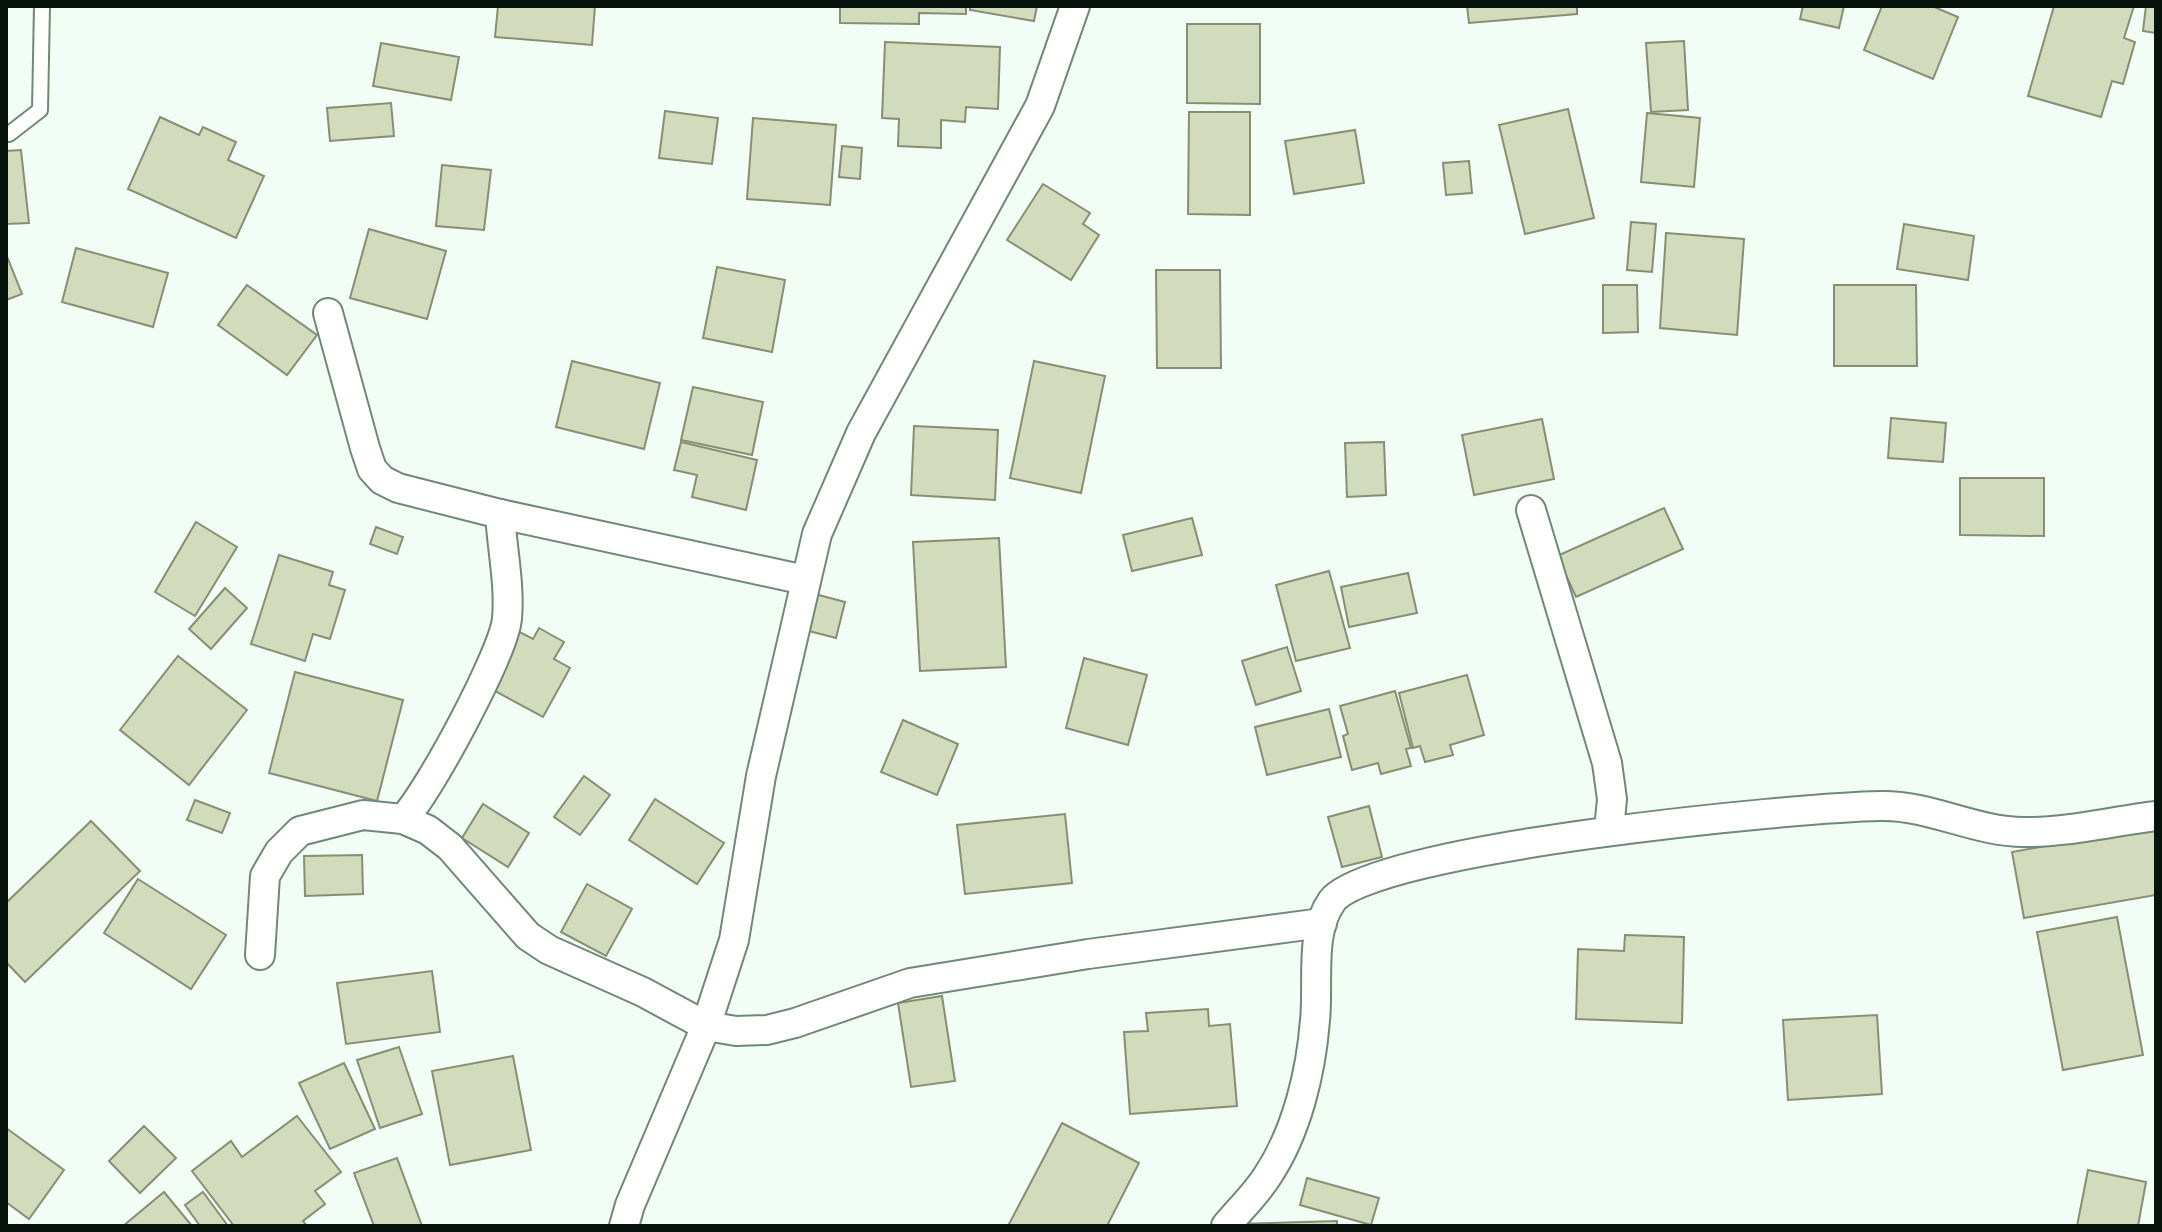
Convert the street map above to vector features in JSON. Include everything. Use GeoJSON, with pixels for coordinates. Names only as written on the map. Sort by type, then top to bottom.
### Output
{"type":"FeatureCollection","features":[{"type":"Feature","properties":{"kind":"street"},"geometry":{"type":"LineString","coordinates":[[624,1226],[630,1205],[706,1026],[734,940],[761,776],[817,534],[861,433],[1040,106],[1075,6]]}},
{"type":"Feature","properties":{"kind":"street"},"geometry":{"type":"LineString","coordinates":[[328,313],[372,469],[382,480],[398,488],[500,514],[805,580]]}},
{"type":"Feature","properties":{"kind":"street"},"geometry":{"type":"LineString","coordinates":[[1531,510],[1607,763],[1612,799],[1609,830]]}},
{"type":"Feature","properties":{"kind":"street"},"geometry":{"type":"LineString","coordinates":[[403,819],[430,784],[493,660],[507,620],[500,514]]}},
{"type":"Feature","properties":{"kind":"street"},"geometry":{"type":"LineString","coordinates":[[1226,1226],[1268,1175],[1296,1120],[1315,1021],[1322,923],[1332,901],[1349,886],[1418,865],[1609,830],[1784,810],[1885,806],[2023,832],[2156,816]]}},
{"type":"Feature","properties":{"kind":"street"},"geometry":{"type":"LineString","coordinates":[[260,955],[265,876],[279,852],[300,831],[363,815],[403,819],[450,847],[528,936],[549,950],[643,992],[706,1026],[767,1030],[910,983],[1088,954],[1322,923]]}},
{"type":"Feature","properties":{"kind":"lane"},"geometry":{"type":"LineString","coordinates":[[9,134],[40,110],[42,6]]}},
{"type":"Feature","properties":{"kind":"building"},"geometry":{"type":"Polygon","coordinates":[[[498,6],[595,6],[592,45],[495,37],[498,6]]]}},
{"type":"Feature","properties":{"kind":"building"},"geometry":{"type":"Polygon","coordinates":[[[840,6],[966,6],[966,14],[919,13],[919,24],[840,23],[840,6]]]}},
{"type":"Feature","properties":{"kind":"building"},"geometry":{"type":"Polygon","coordinates":[[[970,6],[1037,6],[1034,21],[970,10],[970,6]]]}},
{"type":"Feature","properties":{"kind":"building"},"geometry":{"type":"Polygon","coordinates":[[[1467,6],[1577,6],[1577,14],[1469,23],[1467,6]]]}},
{"type":"Feature","properties":{"kind":"building"},"geometry":{"type":"Polygon","coordinates":[[[1803,6],[1844,6],[1839,28],[1800,19],[1803,6]]]}},
{"type":"Feature","properties":{"kind":"building"},"geometry":{"type":"Polygon","coordinates":[[[1882,6],[1932,6],[1958,17],[1933,79],[1864,50],[1882,6]]]}},
{"type":"Feature","properties":{"kind":"building"},"geometry":{"type":"Polygon","coordinates":[[[2054,6],[2134,6],[2124,38],[2135,42],[2123,84],[2112,81],[2101,117],[2028,96],[2054,6]]]}},
{"type":"Feature","properties":{"kind":"building"},"geometry":{"type":"Polygon","coordinates":[[[2146,6],[2156,6],[2156,33],[2143,31],[2146,6]]]}},
{"type":"Feature","properties":{"kind":"building"},"geometry":{"type":"Polygon","coordinates":[[[1187,24],[1260,24],[1260,104],[1187,103],[1187,24]]]}},
{"type":"Feature","properties":{"kind":"building"},"geometry":{"type":"Polygon","coordinates":[[[1684,41],[1688,110],[1651,112],[1646,43],[1684,41]]]}},
{"type":"Feature","properties":{"kind":"building"},"geometry":{"type":"Polygon","coordinates":[[[885,42],[1000,47],[998,109],[966,107],[965,122],[941,120],[941,148],[898,146],[899,119],[882,118],[885,42]]]}},
{"type":"Feature","properties":{"kind":"building"},"geometry":{"type":"Polygon","coordinates":[[[381,43],[459,57],[451,100],[373,86],[381,43]]]}},
{"type":"Feature","properties":{"kind":"building"},"geometry":{"type":"Polygon","coordinates":[[[391,103],[394,136],[330,141],[327,108],[391,103]]]}},
{"type":"Feature","properties":{"kind":"building"},"geometry":{"type":"Polygon","coordinates":[[[1568,109],[1594,218],[1525,234],[1499,125],[1568,109]]]}},
{"type":"Feature","properties":{"kind":"building"},"geometry":{"type":"Polygon","coordinates":[[[665,111],[718,118],[712,164],[659,158],[665,111]]]}},
{"type":"Feature","properties":{"kind":"building"},"geometry":{"type":"Polygon","coordinates":[[[1189,112],[1250,112],[1250,215],[1188,214],[1189,112]]]}},
{"type":"Feature","properties":{"kind":"building"},"geometry":{"type":"Polygon","coordinates":[[[1647,113],[1700,118],[1694,187],[1641,182],[1647,113]]]}},
{"type":"Feature","properties":{"kind":"building"},"geometry":{"type":"Polygon","coordinates":[[[160,117],[199,135],[203,127],[236,142],[228,160],[264,176],[236,238],[128,189],[160,117]]]}},
{"type":"Feature","properties":{"kind":"building"},"geometry":{"type":"Polygon","coordinates":[[[753,118],[836,125],[830,205],[747,199],[753,118]]]}},
{"type":"Feature","properties":{"kind":"building"},"geometry":{"type":"Polygon","coordinates":[[[1355,130],[1364,183],[1294,194],[1285,141],[1355,130]]]}},
{"type":"Feature","properties":{"kind":"building"},"geometry":{"type":"Polygon","coordinates":[[[842,146],[862,148],[860,179],[839,177],[842,146]]]}},
{"type":"Feature","properties":{"kind":"building"},"geometry":{"type":"Polygon","coordinates":[[[21,150],[29,223],[6,224],[6,151],[21,150]]]}},
{"type":"Feature","properties":{"kind":"building"},"geometry":{"type":"Polygon","coordinates":[[[1469,161],[1472,193],[1446,195],[1443,163],[1469,161]]]}},
{"type":"Feature","properties":{"kind":"building"},"geometry":{"type":"Polygon","coordinates":[[[442,165],[491,170],[484,230],[436,226],[442,165]]]}},
{"type":"Feature","properties":{"kind":"building"},"geometry":{"type":"Polygon","coordinates":[[[1043,184],[1090,213],[1083,224],[1099,235],[1071,280],[1007,240],[1043,184]]]}},
{"type":"Feature","properties":{"kind":"building"},"geometry":{"type":"Polygon","coordinates":[[[1631,222],[1656,224],[1652,272],[1627,270],[1631,222]]]}},
{"type":"Feature","properties":{"kind":"building"},"geometry":{"type":"Polygon","coordinates":[[[1904,224],[1974,236],[1968,280],[1897,269],[1904,224]]]}},
{"type":"Feature","properties":{"kind":"building"},"geometry":{"type":"Polygon","coordinates":[[[369,229],[446,251],[427,319],[350,298],[369,229]]]}},
{"type":"Feature","properties":{"kind":"building"},"geometry":{"type":"Polygon","coordinates":[[[1666,233],[1744,239],[1737,335],[1660,328],[1666,233]]]}},
{"type":"Feature","properties":{"kind":"building"},"geometry":{"type":"Polygon","coordinates":[[[76,248],[168,273],[153,327],[62,302],[76,248]]]}},
{"type":"Feature","properties":{"kind":"building"},"geometry":{"type":"Polygon","coordinates":[[[6,254],[22,294],[6,300],[6,254]]]}},
{"type":"Feature","properties":{"kind":"building"},"geometry":{"type":"Polygon","coordinates":[[[717,267],[785,280],[772,352],[703,338],[717,267]]]}},
{"type":"Feature","properties":{"kind":"building"},"geometry":{"type":"Polygon","coordinates":[[[1156,270],[1220,270],[1221,368],[1157,368],[1156,270]]]}},
{"type":"Feature","properties":{"kind":"building"},"geometry":{"type":"Polygon","coordinates":[[[247,285],[317,335],[287,375],[218,325],[247,285]]]}},
{"type":"Feature","properties":{"kind":"building"},"geometry":{"type":"Polygon","coordinates":[[[1603,285],[1637,285],[1638,332],[1603,333],[1603,285]]]}},
{"type":"Feature","properties":{"kind":"building"},"geometry":{"type":"Polygon","coordinates":[[[1834,285],[1916,285],[1917,366],[1834,366],[1834,285]]]}},
{"type":"Feature","properties":{"kind":"building"},"geometry":{"type":"Polygon","coordinates":[[[572,361],[660,383],[644,449],[556,427],[572,361]]]}},
{"type":"Feature","properties":{"kind":"building"},"geometry":{"type":"Polygon","coordinates":[[[1034,361],[1105,376],[1081,493],[1010,478],[1034,361]]]}},
{"type":"Feature","properties":{"kind":"building"},"geometry":{"type":"Polygon","coordinates":[[[693,387],[763,402],[752,455],[681,440],[693,387]]]}},
{"type":"Feature","properties":{"kind":"building"},"geometry":{"type":"Polygon","coordinates":[[[1891,418],[1946,423],[1943,462],[1888,458],[1891,418]]]}},
{"type":"Feature","properties":{"kind":"building"},"geometry":{"type":"Polygon","coordinates":[[[1542,419],[1554,479],[1474,495],[1462,435],[1542,419]]]}},
{"type":"Feature","properties":{"kind":"building"},"geometry":{"type":"Polygon","coordinates":[[[914,426],[998,430],[995,500],[911,495],[914,426]]]}},
{"type":"Feature","properties":{"kind":"building"},"geometry":{"type":"Polygon","coordinates":[[[681,442],[757,460],[746,510],[692,497],[697,475],[674,470],[681,442]]]}},
{"type":"Feature","properties":{"kind":"building"},"geometry":{"type":"Polygon","coordinates":[[[1384,442],[1386,495],[1347,497],[1345,443],[1384,442]]]}},
{"type":"Feature","properties":{"kind":"building"},"geometry":{"type":"Polygon","coordinates":[[[1960,478],[2044,478],[2044,536],[1960,535],[1960,478]]]}},
{"type":"Feature","properties":{"kind":"building"},"geometry":{"type":"Polygon","coordinates":[[[1664,508],[1683,549],[1576,597],[1557,556],[1664,508]]]}},
{"type":"Feature","properties":{"kind":"building"},"geometry":{"type":"Polygon","coordinates":[[[1192,518],[1202,555],[1132,571],[1123,535],[1192,518]]]}},
{"type":"Feature","properties":{"kind":"building"},"geometry":{"type":"Polygon","coordinates":[[[196,522],[237,547],[195,616],[155,592],[196,522]]]}},
{"type":"Feature","properties":{"kind":"building"},"geometry":{"type":"Polygon","coordinates":[[[376,527],[403,537],[397,554],[370,544],[376,527]]]}},
{"type":"Feature","properties":{"kind":"building"},"geometry":{"type":"Polygon","coordinates":[[[999,538],[1006,667],[920,671],[913,542],[999,538]]]}},
{"type":"Feature","properties":{"kind":"building"},"geometry":{"type":"Polygon","coordinates":[[[279,555],[333,572],[329,585],[345,590],[330,639],[313,634],[305,661],[251,644],[279,555]]]}},
{"type":"Feature","properties":{"kind":"building"},"geometry":{"type":"Polygon","coordinates":[[[1329,571],[1350,648],[1296,661],[1276,585],[1329,571]]]}},
{"type":"Feature","properties":{"kind":"building"},"geometry":{"type":"Polygon","coordinates":[[[1408,573],[1417,613],[1349,627],[1341,587],[1408,573]]]}},
{"type":"Feature","properties":{"kind":"building"},"geometry":{"type":"Polygon","coordinates":[[[225,588],[247,608],[211,649],[189,629],[225,588]]]}},
{"type":"Feature","properties":{"kind":"building"},"geometry":{"type":"Polygon","coordinates":[[[815,594],[845,602],[836,638],[805,630],[815,594]]]}},
{"type":"Feature","properties":{"kind":"building"},"geometry":{"type":"Polygon","coordinates":[[[539,628],[564,642],[554,659],[570,668],[543,717],[484,685],[514,629],[533,639],[539,628]]]}},
{"type":"Feature","properties":{"kind":"building"},"geometry":{"type":"Polygon","coordinates":[[[1287,647],[1301,691],[1256,705],[1242,661],[1287,647]]]}},
{"type":"Feature","properties":{"kind":"building"},"geometry":{"type":"Polygon","coordinates":[[[178,656],[247,710],[189,785],[120,730],[178,656]]]}},
{"type":"Feature","properties":{"kind":"building"},"geometry":{"type":"Polygon","coordinates":[[[1084,658],[1147,675],[1128,745],[1066,728],[1084,658]]]}},
{"type":"Feature","properties":{"kind":"building"},"geometry":{"type":"Polygon","coordinates":[[[295,672],[403,700],[377,801],[269,773],[295,672]]]}},
{"type":"Feature","properties":{"kind":"building"},"geometry":{"type":"Polygon","coordinates":[[[1467,675],[1484,735],[1450,745],[1453,755],[1425,762],[1420,746],[1413,748],[1399,693],[1467,675]]]}},
{"type":"Feature","properties":{"kind":"building"},"geometry":{"type":"Polygon","coordinates":[[[1395,691],[1411,748],[1406,749],[1411,766],[1381,774],[1378,763],[1352,770],[1343,736],[1348,734],[1340,706],[1395,691]]]}},
{"type":"Feature","properties":{"kind":"building"},"geometry":{"type":"Polygon","coordinates":[[[1329,709],[1341,757],[1267,775],[1255,727],[1329,709]]]}},
{"type":"Feature","properties":{"kind":"building"},"geometry":{"type":"Polygon","coordinates":[[[903,720],[958,744],[937,795],[881,772],[903,720]]]}},
{"type":"Feature","properties":{"kind":"building"},"geometry":{"type":"Polygon","coordinates":[[[584,776],[610,795],[580,835],[554,817],[584,776]]]}},
{"type":"Feature","properties":{"kind":"building"},"geometry":{"type":"Polygon","coordinates":[[[655,799],[724,843],[697,884],[629,840],[655,799]]]}},
{"type":"Feature","properties":{"kind":"building"},"geometry":{"type":"Polygon","coordinates":[[[195,800],[230,813],[222,833],[187,820],[195,800]]]}},
{"type":"Feature","properties":{"kind":"building"},"geometry":{"type":"Polygon","coordinates":[[[483,804],[529,833],[508,867],[462,838],[483,804]]]}},
{"type":"Feature","properties":{"kind":"building"},"geometry":{"type":"Polygon","coordinates":[[[1369,806],[1382,857],[1342,867],[1328,817],[1369,806]]]}},
{"type":"Feature","properties":{"kind":"building"},"geometry":{"type":"Polygon","coordinates":[[[1065,814],[1072,883],[965,894],[957,825],[1065,814]]]}},
{"type":"Feature","properties":{"kind":"building"},"geometry":{"type":"Polygon","coordinates":[[[91,821],[140,871],[25,982],[6,962],[6,903],[91,821]]]}},
{"type":"Feature","properties":{"kind":"building"},"geometry":{"type":"Polygon","coordinates":[[[2156,826],[2156,895],[2024,918],[2012,852],[2156,826]]]}},
{"type":"Feature","properties":{"kind":"building"},"geometry":{"type":"Polygon","coordinates":[[[362,855],[363,894],[305,896],[304,856],[362,855]]]}},
{"type":"Feature","properties":{"kind":"building"},"geometry":{"type":"Polygon","coordinates":[[[138,879],[226,935],[191,989],[104,933],[138,879]]]}},
{"type":"Feature","properties":{"kind":"building"},"geometry":{"type":"Polygon","coordinates":[[[587,884],[632,909],[606,956],[561,932],[587,884]]]}},
{"type":"Feature","properties":{"kind":"building"},"geometry":{"type":"Polygon","coordinates":[[[2117,917],[2143,1055],[2063,1070],[2037,932],[2117,917]]]}},
{"type":"Feature","properties":{"kind":"building"},"geometry":{"type":"Polygon","coordinates":[[[1625,935],[1684,937],[1682,1023],[1576,1019],[1578,949],[1624,951],[1625,935]]]}},
{"type":"Feature","properties":{"kind":"building"},"geometry":{"type":"Polygon","coordinates":[[[432,971],[440,1032],[346,1044],[337,983],[432,971]]]}},
{"type":"Feature","properties":{"kind":"building"},"geometry":{"type":"Polygon","coordinates":[[[942,996],[955,1081],[911,1087],[898,1003],[942,996]]]}},
{"type":"Feature","properties":{"kind":"building"},"geometry":{"type":"Polygon","coordinates":[[[1208,1009],[1209,1026],[1230,1024],[1237,1106],[1130,1114],[1124,1032],[1148,1031],[1146,1013],[1208,1009]]]}},
{"type":"Feature","properties":{"kind":"building"},"geometry":{"type":"Polygon","coordinates":[[[1877,1015],[1882,1094],[1788,1100],[1783,1020],[1877,1015]]]}},
{"type":"Feature","properties":{"kind":"building"},"geometry":{"type":"Polygon","coordinates":[[[399,1047],[422,1114],[380,1128],[357,1060],[399,1047]]]}},
{"type":"Feature","properties":{"kind":"building"},"geometry":{"type":"Polygon","coordinates":[[[513,1056],[531,1150],[450,1165],[432,1071],[513,1056]]]}},
{"type":"Feature","properties":{"kind":"building"},"geometry":{"type":"Polygon","coordinates":[[[344,1063],[375,1129],[330,1149],[299,1083],[344,1063]]]}},
{"type":"Feature","properties":{"kind":"building"},"geometry":{"type":"Polygon","coordinates":[[[297,1116],[341,1172],[315,1191],[325,1204],[303,1221],[307,1226],[234,1226],[192,1171],[231,1141],[242,1157],[297,1116]]]}},
{"type":"Feature","properties":{"kind":"building"},"geometry":{"type":"Polygon","coordinates":[[[1062,1123],[1139,1163],[1107,1226],[1008,1226],[1062,1123]]]}},
{"type":"Feature","properties":{"kind":"building"},"geometry":{"type":"Polygon","coordinates":[[[144,1126],[176,1158],[140,1193],[109,1161],[144,1126]]]}},
{"type":"Feature","properties":{"kind":"building"},"geometry":{"type":"Polygon","coordinates":[[[6,1128],[64,1170],[29,1219],[6,1202],[6,1128]]]}},
{"type":"Feature","properties":{"kind":"building"},"geometry":{"type":"Polygon","coordinates":[[[397,1158],[422,1226],[374,1226],[354,1173],[397,1158]]]}},
{"type":"Feature","properties":{"kind":"building"},"geometry":{"type":"Polygon","coordinates":[[[2088,1170],[2146,1182],[2138,1226],[2077,1226],[2088,1170]]]}},
{"type":"Feature","properties":{"kind":"building"},"geometry":{"type":"Polygon","coordinates":[[[1307,1178],[1379,1198],[1371,1225],[1300,1205],[1307,1178]]]}},
{"type":"Feature","properties":{"kind":"building"},"geometry":{"type":"Polygon","coordinates":[[[164,1192],[192,1226],[123,1226],[164,1192]]]}},
{"type":"Feature","properties":{"kind":"building"},"geometry":{"type":"Polygon","coordinates":[[[203,1192],[228,1226],[200,1226],[185,1205],[203,1192]]]}},
{"type":"Feature","properties":{"kind":"building"},"geometry":{"type":"Polygon","coordinates":[[[1337,1221],[1337,1226],[1234,1226],[1234,1224],[1337,1221]]]}}]}
